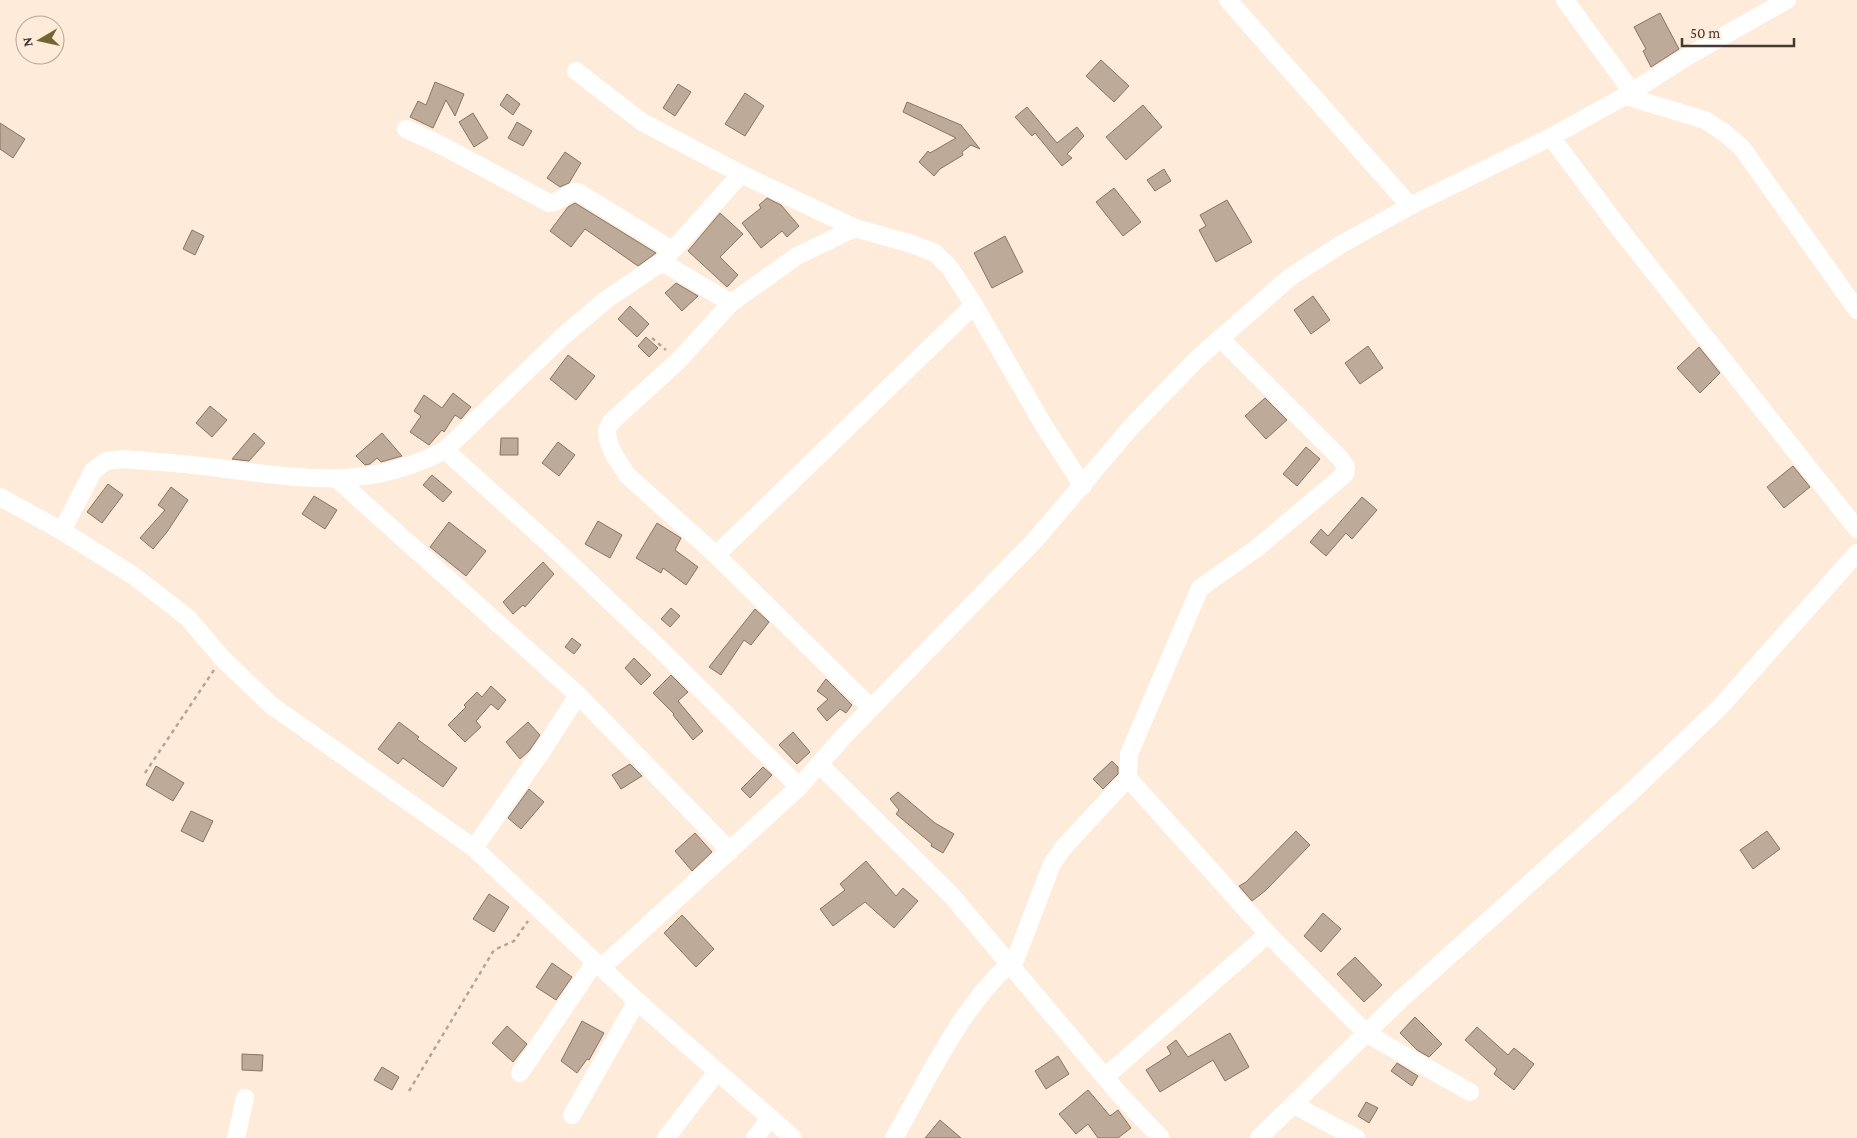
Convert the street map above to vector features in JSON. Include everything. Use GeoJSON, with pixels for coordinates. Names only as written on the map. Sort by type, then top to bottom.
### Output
{"type":"FeatureCollection","features":[{"type":"Feature","properties":{"kind":"street"},"geometry":{"type":"LineString","coordinates":[[1228,0],[1410,206]]}},
{"type":"Feature","properties":{"kind":"street"},"geometry":{"type":"LineString","coordinates":[[1565,0],[1629,94],[1704,120],[1725,133],[1742,148],[1857,310]]}},
{"type":"Feature","properties":{"kind":"street"},"geometry":{"type":"LineString","coordinates":[[520,1073],[598,965],[730,851],[799,787],[870,708],[1036,539],[1083,486],[1132,426],[1220,338],[1290,278],[1340,245],[1410,206],[1551,137],[1629,94],[1690,55],[1787,0]]}},
{"type":"Feature","properties":{"kind":"street"},"geometry":{"type":"LineString","coordinates":[[576,72],[642,122],[741,174],[855,228],[912,244],[935,253],[950,268],[974,305],[1044,426],[1083,486]]}},
{"type":"Feature","properties":{"kind":"street"},"geometry":{"type":"LineString","coordinates":[[406,129],[439,144],[549,203],[558,201],[571,192],[578,192],[731,304]]}},
{"type":"Feature","properties":{"kind":"street"},"geometry":{"type":"LineString","coordinates":[[1551,137],[1628,240],[1857,529]]}},
{"type":"Feature","properties":{"kind":"street"},"geometry":{"type":"LineString","coordinates":[[62,531],[93,471],[106,460],[124,459],[338,480],[384,474],[445,450],[584,318],[667,256],[741,174]]}},
{"type":"Feature","properties":{"kind":"street"},"geometry":{"type":"LineString","coordinates":[[855,228],[798,256],[731,304],[679,360],[611,422],[607,430],[613,453],[627,475],[716,554],[870,708]]}},
{"type":"Feature","properties":{"kind":"street"},"geometry":{"type":"LineString","coordinates":[[716,554],[974,305]]}},
{"type":"Feature","properties":{"kind":"street"},"geometry":{"type":"LineString","coordinates":[[894,1138],[972,1005],[988,984],[1010,966],[1052,864],[1063,848],[1128,778],[1129,754],[1200,588],[1257,548],[1345,474],[1346,467],[1340,458],[1220,338]]}},
{"type":"Feature","properties":{"kind":"street"},"geometry":{"type":"LineString","coordinates":[[445,450],[556,550],[661,650],[799,787]]}},
{"type":"Feature","properties":{"kind":"street"},"geometry":{"type":"LineString","coordinates":[[338,480],[578,695],[730,851]]}},
{"type":"Feature","properties":{"kind":"street"},"geometry":{"type":"LineString","coordinates":[[0,498],[62,531],[134,576],[188,618],[222,658],[270,706],[474,848],[716,1073],[793,1138]]}},
{"type":"Feature","properties":{"kind":"street"},"geometry":{"type":"LineString","coordinates":[[1259,1138],[1400,1000],[1632,792],[1720,707],[1857,553]]}},
{"type":"Feature","properties":{"kind":"street"},"geometry":{"type":"LineString","coordinates":[[474,848],[542,751],[578,695]]}},
{"type":"Feature","properties":{"kind":"street"},"geometry":{"type":"LineString","coordinates":[[820,765],[951,895],[1105,1077],[1161,1138]]}},
{"type":"Feature","properties":{"kind":"street"},"geometry":{"type":"LineString","coordinates":[[1128,778],[1268,934],[1367,1034],[1470,1092]]}},
{"type":"Feature","properties":{"kind":"street"},"geometry":{"type":"LineString","coordinates":[[1105,1077],[1268,934]]}},
{"type":"Feature","properties":{"kind":"street"},"geometry":{"type":"LineString","coordinates":[[572,1115],[637,1001]]}},
{"type":"Feature","properties":{"kind":"street"},"geometry":{"type":"LineString","coordinates":[[666,1138],[716,1073]]}},
{"type":"Feature","properties":{"kind":"street"},"geometry":{"type":"LineString","coordinates":[[236,1138],[245,1098]]}},
{"type":"Feature","properties":{"kind":"street"},"geometry":{"type":"LineString","coordinates":[[1294,1105],[1356,1138]]}},
{"type":"Feature","properties":{"kind":"street"},"geometry":{"type":"LineString","coordinates":[[755,1138],[770,1118]]}},
{"type":"Feature","properties":{"kind":"path"},"geometry":{"type":"LineString","coordinates":[[145,773],[222,658]]}},
{"type":"Feature","properties":{"kind":"path"},"geometry":{"type":"LineString","coordinates":[[409,1091],[494,950],[514,941],[537,907]]}},
{"type":"Feature","properties":{"kind":"building"},"geometry":{"type":"Polygon","coordinates":[[[1660,13],[1679,49],[1651,67],[1643,51],[1646,49],[1634,27],[1660,13]]]}},
{"type":"Feature","properties":{"kind":"building"},"geometry":{"type":"Polygon","coordinates":[[[1101,60],[1129,86],[1114,102],[1086,76],[1101,60]]]}},
{"type":"Feature","properties":{"kind":"building"},"geometry":{"type":"Polygon","coordinates":[[[435,82],[464,94],[455,116],[446,100],[433,128],[410,117],[418,101],[426,105],[435,82]]]}},
{"type":"Feature","properties":{"kind":"building"},"geometry":{"type":"Polygon","coordinates":[[[678,84],[691,92],[675,116],[663,108],[678,84]]]}},
{"type":"Feature","properties":{"kind":"building"},"geometry":{"type":"Polygon","coordinates":[[[745,93],[764,106],[745,136],[725,124],[745,93]]]}},
{"type":"Feature","properties":{"kind":"building"},"geometry":{"type":"Polygon","coordinates":[[[507,94],[520,104],[513,115],[500,105],[507,94]]]}},
{"type":"Feature","properties":{"kind":"building"},"geometry":{"type":"Polygon","coordinates":[[[907,102],[961,125],[980,149],[971,145],[962,152],[963,155],[940,169],[934,176],[919,162],[928,151],[930,153],[956,138],[903,112],[907,102]]]}},
{"type":"Feature","properties":{"kind":"building"},"geometry":{"type":"Polygon","coordinates":[[[1143,105],[1162,127],[1126,160],[1106,137],[1143,105]]]}},
{"type":"Feature","properties":{"kind":"building"},"geometry":{"type":"Polygon","coordinates":[[[1027,107],[1057,143],[1077,127],[1084,136],[1067,154],[1072,158],[1062,166],[1035,133],[1032,136],[1015,117],[1027,107]]]}},
{"type":"Feature","properties":{"kind":"building"},"geometry":{"type":"Polygon","coordinates":[[[473,113],[488,138],[474,147],[459,122],[473,113]]]}},
{"type":"Feature","properties":{"kind":"building"},"geometry":{"type":"Polygon","coordinates":[[[517,122],[532,131],[523,146],[508,138],[517,122]]]}},
{"type":"Feature","properties":{"kind":"building"},"geometry":{"type":"Polygon","coordinates":[[[0,123],[25,139],[13,158],[0,149],[0,123]]]}},
{"type":"Feature","properties":{"kind":"building"},"geometry":{"type":"Polygon","coordinates":[[[565,152],[581,163],[569,183],[560,187],[547,178],[565,152]]]}},
{"type":"Feature","properties":{"kind":"building"},"geometry":{"type":"Polygon","coordinates":[[[1164,169],[1171,181],[1155,191],[1147,180],[1164,169]]]}},
{"type":"Feature","properties":{"kind":"building"},"geometry":{"type":"Polygon","coordinates":[[[1114,188],[1141,222],[1123,236],[1096,202],[1114,188]]]}},
{"type":"Feature","properties":{"kind":"building"},"geometry":{"type":"Polygon","coordinates":[[[767,198],[781,205],[799,226],[787,237],[782,231],[761,248],[742,223],[761,208],[759,205],[767,198]]]}},
{"type":"Feature","properties":{"kind":"building"},"geometry":{"type":"Polygon","coordinates":[[[1227,200],[1252,242],[1216,262],[1199,230],[1206,226],[1200,215],[1227,200]]]}},
{"type":"Feature","properties":{"kind":"building"},"geometry":{"type":"Polygon","coordinates":[[[575,203],[656,253],[638,266],[585,229],[571,247],[550,231],[568,207],[575,203]]]}},
{"type":"Feature","properties":{"kind":"building"},"geometry":{"type":"Polygon","coordinates":[[[720,213],[743,234],[720,257],[738,275],[727,287],[688,251],[720,213]]]}},
{"type":"Feature","properties":{"kind":"building"},"geometry":{"type":"Polygon","coordinates":[[[192,230],[204,236],[195,255],[183,249],[192,230]]]}},
{"type":"Feature","properties":{"kind":"building"},"geometry":{"type":"Polygon","coordinates":[[[1005,236],[1023,272],[992,288],[974,253],[1005,236]]]}},
{"type":"Feature","properties":{"kind":"building"},"geometry":{"type":"Polygon","coordinates":[[[676,283],[698,296],[682,311],[665,293],[676,283]]]}},
{"type":"Feature","properties":{"kind":"building"},"geometry":{"type":"Polygon","coordinates":[[[1313,296],[1330,320],[1311,334],[1294,310],[1313,296]]]}},
{"type":"Feature","properties":{"kind":"building"},"geometry":{"type":"Polygon","coordinates":[[[630,306],[649,324],[637,337],[618,319],[630,306]]]}},
{"type":"Feature","properties":{"kind":"building"},"geometry":{"type":"Polygon","coordinates":[[[646,337],[658,348],[649,357],[638,346],[646,337]]]}},
{"type":"Feature","properties":{"kind":"building"},"geometry":{"type":"Polygon","coordinates":[[[1368,346],[1383,368],[1360,384],[1345,363],[1368,346]]]}},
{"type":"Feature","properties":{"kind":"building"},"geometry":{"type":"Polygon","coordinates":[[[1699,347],[1720,373],[1700,393],[1677,368],[1699,347]]]}},
{"type":"Feature","properties":{"kind":"building"},"geometry":{"type":"Polygon","coordinates":[[[568,355],[595,376],[576,400],[550,379],[568,355]]]}},
{"type":"Feature","properties":{"kind":"building"},"geometry":{"type":"Polygon","coordinates":[[[453,393],[471,407],[461,419],[455,415],[444,432],[442,430],[429,445],[410,432],[421,416],[414,411],[424,395],[442,408],[453,393]]]}},
{"type":"Feature","properties":{"kind":"building"},"geometry":{"type":"Polygon","coordinates":[[[1265,398],[1287,420],[1266,439],[1245,416],[1265,398]]]}},
{"type":"Feature","properties":{"kind":"building"},"geometry":{"type":"Polygon","coordinates":[[[210,406],[227,420],[212,437],[196,423],[210,406]]]}},
{"type":"Feature","properties":{"kind":"building"},"geometry":{"type":"Polygon","coordinates":[[[254,433],[265,443],[249,461],[232,459],[254,433]]]}},
{"type":"Feature","properties":{"kind":"building"},"geometry":{"type":"Polygon","coordinates":[[[382,433],[402,456],[381,462],[377,458],[370,464],[365,465],[356,456],[382,433]]]}},
{"type":"Feature","properties":{"kind":"building"},"geometry":{"type":"Polygon","coordinates":[[[501,438],[518,438],[518,455],[500,455],[501,438]]]}},
{"type":"Feature","properties":{"kind":"building"},"geometry":{"type":"Polygon","coordinates":[[[558,442],[575,455],[559,476],[542,463],[558,442]]]}},
{"type":"Feature","properties":{"kind":"building"},"geometry":{"type":"Polygon","coordinates":[[[1306,447],[1320,459],[1297,486],[1283,474],[1306,447]]]}},
{"type":"Feature","properties":{"kind":"building"},"geometry":{"type":"Polygon","coordinates":[[[1793,466],[1810,487],[1784,508],[1767,487],[1793,466]]]}},
{"type":"Feature","properties":{"kind":"building"},"geometry":{"type":"Polygon","coordinates":[[[432,475],[452,492],[443,502],[423,485],[432,475]]]}},
{"type":"Feature","properties":{"kind":"building"},"geometry":{"type":"Polygon","coordinates":[[[108,484],[123,495],[102,523],[87,512],[108,484]]]}},
{"type":"Feature","properties":{"kind":"building"},"geometry":{"type":"Polygon","coordinates":[[[171,487],[188,500],[167,532],[153,549],[140,538],[165,510],[158,505],[171,487]]]}},
{"type":"Feature","properties":{"kind":"building"},"geometry":{"type":"Polygon","coordinates":[[[314,496],[337,510],[325,529],[302,514],[314,496]]]}},
{"type":"Feature","properties":{"kind":"building"},"geometry":{"type":"Polygon","coordinates":[[[1362,497],[1377,510],[1352,539],[1346,533],[1326,556],[1310,542],[1321,529],[1328,536],[1362,497]]]}},
{"type":"Feature","properties":{"kind":"building"},"geometry":{"type":"Polygon","coordinates":[[[598,521],[622,535],[610,558],[585,544],[598,521]]]}},
{"type":"Feature","properties":{"kind":"building"},"geometry":{"type":"Polygon","coordinates":[[[449,522],[486,551],[466,576],[430,547],[449,522]]]}},
{"type":"Feature","properties":{"kind":"building"},"geometry":{"type":"Polygon","coordinates":[[[657,523],[681,538],[675,550],[698,567],[686,585],[663,568],[661,573],[636,558],[657,523]]]}},
{"type":"Feature","properties":{"kind":"building"},"geometry":{"type":"Polygon","coordinates":[[[543,562],[554,574],[525,607],[523,605],[513,614],[503,602],[543,562]]]}},
{"type":"Feature","properties":{"kind":"building"},"geometry":{"type":"Polygon","coordinates":[[[671,608],[680,616],[670,627],[661,619],[671,608]]]}},
{"type":"Feature","properties":{"kind":"building"},"geometry":{"type":"Polygon","coordinates":[[[755,609],[769,622],[751,645],[744,640],[721,675],[709,667],[755,609]]]}},
{"type":"Feature","properties":{"kind":"building"},"geometry":{"type":"Polygon","coordinates":[[[572,638],[581,645],[574,654],[565,647],[572,638]]]}},
{"type":"Feature","properties":{"kind":"building"},"geometry":{"type":"Polygon","coordinates":[[[634,658],[651,675],[641,685],[625,668],[634,658]]]}},
{"type":"Feature","properties":{"kind":"building"},"geometry":{"type":"Polygon","coordinates":[[[671,675],[688,692],[678,701],[703,731],[693,740],[674,714],[653,693],[671,675]]]}},
{"type":"Feature","properties":{"kind":"building"},"geometry":{"type":"Polygon","coordinates":[[[826,679],[852,705],[846,713],[840,709],[827,721],[817,709],[828,699],[817,691],[826,679]]]}},
{"type":"Feature","properties":{"kind":"building"},"geometry":{"type":"Polygon","coordinates":[[[491,686],[506,700],[498,710],[491,704],[476,721],[481,727],[465,742],[448,725],[466,707],[464,705],[477,692],[482,697],[491,686]]]}},
{"type":"Feature","properties":{"kind":"building"},"geometry":{"type":"Polygon","coordinates":[[[399,722],[419,737],[417,739],[457,768],[443,787],[403,758],[398,764],[378,749],[399,722]]]}},
{"type":"Feature","properties":{"kind":"building"},"geometry":{"type":"Polygon","coordinates":[[[528,722],[540,735],[529,751],[520,759],[506,742],[528,722]]]}},
{"type":"Feature","properties":{"kind":"building"},"geometry":{"type":"Polygon","coordinates":[[[793,732],[810,752],[797,764],[779,745],[793,732]]]}},
{"type":"Feature","properties":{"kind":"building"},"geometry":{"type":"Polygon","coordinates":[[[1112,761],[1118,767],[1118,774],[1103,789],[1093,779],[1112,761]]]}},
{"type":"Feature","properties":{"kind":"building"},"geometry":{"type":"Polygon","coordinates":[[[630,764],[642,776],[621,789],[612,775],[630,764]]]}},
{"type":"Feature","properties":{"kind":"building"},"geometry":{"type":"Polygon","coordinates":[[[156,766],[184,783],[173,801],[146,785],[156,766]]]}},
{"type":"Feature","properties":{"kind":"building"},"geometry":{"type":"Polygon","coordinates":[[[763,767],[772,775],[750,798],[741,789],[763,767]]]}},
{"type":"Feature","properties":{"kind":"building"},"geometry":{"type":"Polygon","coordinates":[[[529,789],[544,802],[521,829],[508,818],[529,789]]]}},
{"type":"Feature","properties":{"kind":"building"},"geometry":{"type":"Polygon","coordinates":[[[898,792],[935,823],[954,834],[943,853],[931,846],[932,844],[896,814],[899,810],[890,799],[898,792]]]}},
{"type":"Feature","properties":{"kind":"building"},"geometry":{"type":"Polygon","coordinates":[[[191,811],[213,821],[203,842],[181,831],[191,811]]]}},
{"type":"Feature","properties":{"kind":"building"},"geometry":{"type":"Polygon","coordinates":[[[1296,831],[1310,845],[1265,891],[1252,901],[1239,886],[1246,882],[1296,831]]]}},
{"type":"Feature","properties":{"kind":"building"},"geometry":{"type":"Polygon","coordinates":[[[1767,831],[1780,849],[1753,869],[1740,850],[1767,831]]]}},
{"type":"Feature","properties":{"kind":"building"},"geometry":{"type":"Polygon","coordinates":[[[695,833],[712,852],[692,871],[675,851],[695,833]]]}},
{"type":"Feature","properties":{"kind":"building"},"geometry":{"type":"Polygon","coordinates":[[[866,861],[896,896],[903,888],[918,901],[894,928],[865,902],[833,926],[820,909],[845,890],[840,884],[866,861]]]}},
{"type":"Feature","properties":{"kind":"building"},"geometry":{"type":"Polygon","coordinates":[[[489,894],[509,907],[494,932],[473,919],[489,894]]]}},
{"type":"Feature","properties":{"kind":"building"},"geometry":{"type":"Polygon","coordinates":[[[1323,913],[1341,929],[1321,952],[1304,936],[1323,913]]]}},
{"type":"Feature","properties":{"kind":"building"},"geometry":{"type":"Polygon","coordinates":[[[682,915],[714,949],[696,967],[664,933],[682,915]]]}},
{"type":"Feature","properties":{"kind":"building"},"geometry":{"type":"Polygon","coordinates":[[[1355,957],[1382,985],[1364,1002],[1337,974],[1355,957]]]}},
{"type":"Feature","properties":{"kind":"building"},"geometry":{"type":"Polygon","coordinates":[[[552,963],[572,977],[556,1000],[536,987],[552,963]]]}},
{"type":"Feature","properties":{"kind":"building"},"geometry":{"type":"Polygon","coordinates":[[[1415,1017],[1442,1044],[1429,1057],[1417,1050],[1400,1033],[1415,1017]]]}},
{"type":"Feature","properties":{"kind":"building"},"geometry":{"type":"Polygon","coordinates":[[[582,1021],[604,1033],[589,1060],[587,1059],[577,1073],[561,1061],[582,1021]]]}},
{"type":"Feature","properties":{"kind":"building"},"geometry":{"type":"Polygon","coordinates":[[[507,1026],[527,1044],[513,1062],[492,1043],[507,1026]]]}},
{"type":"Feature","properties":{"kind":"building"},"geometry":{"type":"Polygon","coordinates":[[[1477,1027],[1508,1055],[1514,1048],[1534,1064],[1514,1090],[1494,1074],[1497,1069],[1465,1040],[1477,1027]]]}},
{"type":"Feature","properties":{"kind":"building"},"geometry":{"type":"Polygon","coordinates":[[[1230,1033],[1249,1067],[1225,1081],[1213,1060],[1160,1092],[1146,1070],[1171,1054],[1167,1047],[1176,1040],[1188,1057],[1230,1033]]]}},
{"type":"Feature","properties":{"kind":"building"},"geometry":{"type":"Polygon","coordinates":[[[242,1054],[263,1055],[262,1071],[242,1070],[242,1054]]]}},
{"type":"Feature","properties":{"kind":"building"},"geometry":{"type":"Polygon","coordinates":[[[1058,1056],[1069,1074],[1046,1089],[1035,1071],[1058,1056]]]}},
{"type":"Feature","properties":{"kind":"building"},"geometry":{"type":"Polygon","coordinates":[[[1397,1063],[1418,1076],[1412,1086],[1391,1071],[1397,1063]]]}},
{"type":"Feature","properties":{"kind":"building"},"geometry":{"type":"Polygon","coordinates":[[[382,1067],[399,1077],[392,1090],[374,1080],[382,1067]]]}},
{"type":"Feature","properties":{"kind":"building"},"geometry":{"type":"Polygon","coordinates":[[[1088,1090],[1110,1116],[1118,1110],[1131,1128],[1118,1138],[1098,1138],[1088,1124],[1076,1134],[1059,1114],[1088,1090]]]}},
{"type":"Feature","properties":{"kind":"building"},"geometry":{"type":"Polygon","coordinates":[[[1366,1102],[1378,1108],[1369,1123],[1358,1116],[1366,1102]]]}},
{"type":"Feature","properties":{"kind":"building"},"geometry":{"type":"Polygon","coordinates":[[[940,1120],[961,1138],[925,1138],[940,1120]]]}}]}
